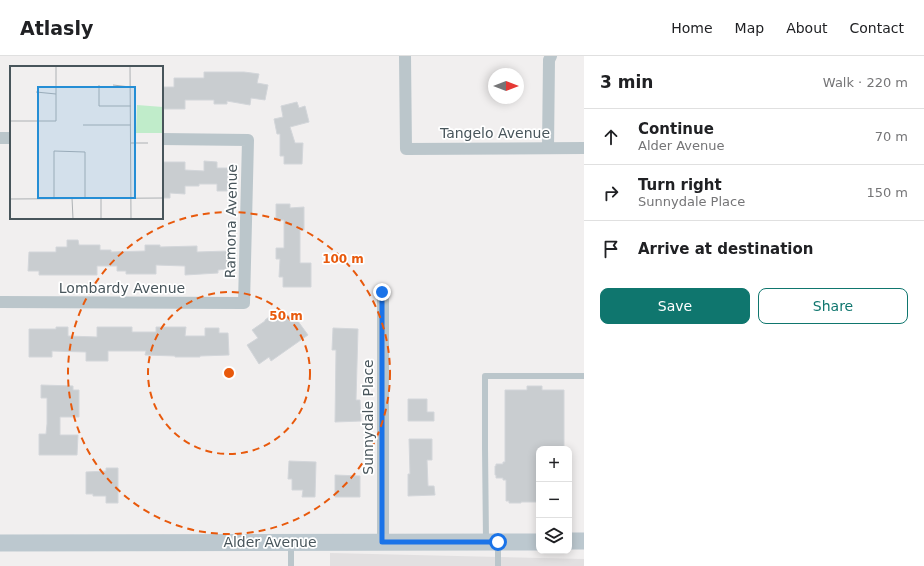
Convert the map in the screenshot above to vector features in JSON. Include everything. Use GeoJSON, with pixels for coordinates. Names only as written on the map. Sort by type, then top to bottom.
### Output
{"type":"FeatureCollection","features":[{"type":"Feature","properties":{"kind":"main road"},"geometry":{"type":"LineString","coordinates":[[572,541],[584,541]]}},
{"type":"Feature","properties":{"kind":"main road","name":"Alder Avenue"},"geometry":{"type":"LineString","coordinates":[[0,543],[536,542]]}},
{"type":"Feature","properties":{"kind":"street","name":"Tangelo Avenue"},"geometry":{"type":"LineString","coordinates":[[405,56],[406,149],[584,148]]}},
{"type":"Feature","properties":{"kind":"street"},"geometry":{"type":"LineString","coordinates":[[548,148],[550,56]]}},
{"type":"Feature","properties":{"kind":"street","name":"Ramona Avenue"},"geometry":{"type":"LineString","coordinates":[[163,139],[248,140],[244,303]]}},
{"type":"Feature","properties":{"kind":"street","name":"Sunnydale Place"},"geometry":{"type":"LineString","coordinates":[[382,292],[382,542]]}},
{"type":"Feature","properties":{"kind":"street","name":"Lombardy Avenue"},"geometry":{"type":"LineString","coordinates":[[0,302],[244,303]]}},
{"type":"Feature","properties":{"kind":"lane"},"geometry":{"type":"LineString","coordinates":[[498,566],[492,542],[485,448],[485,376],[584,376]]}},
{"type":"Feature","properties":{"kind":"lane"},"geometry":{"type":"LineString","coordinates":[[290,566],[291,542]]}},
{"type":"Feature","properties":{"kind":"shaded area"},"geometry":{"type":"Polygon","coordinates":[[[330,553],[584,559],[584,566],[330,566],[330,553]]]}},
{"type":"Feature","properties":{"kind":"building"},"geometry":{"type":"Polygon","coordinates":[[[204,72],[244,72],[259,74],[257,83],[268,85],[265,100],[251,98],[250,105],[227,101],[227,104],[214,104],[214,100],[185,100],[185,109],[163,109],[163,87],[174,87],[174,78],[204,78],[204,72]]]}},
{"type":"Feature","properties":{"kind":"building"},"geometry":{"type":"Polygon","coordinates":[[[297,102],[299,108],[305,106],[309,122],[290,127],[295,143],[303,143],[302,164],[284,164],[284,156],[280,156],[280,134],[277,134],[274,119],[283,117],[281,106],[297,102]]]}},
{"type":"Feature","properties":{"kind":"building"},"geometry":{"type":"Polygon","coordinates":[[[204,161],[217,162],[217,168],[228,168],[227,191],[217,191],[217,184],[199,184],[199,186],[185,186],[185,194],[170,193],[170,198],[163,198],[163,162],[185,162],[185,170],[204,171],[204,161]]]}},
{"type":"Feature","properties":{"kind":"building"},"geometry":{"type":"Polygon","coordinates":[[[276,204],[290,204],[290,208],[304,207],[304,230],[300,230],[300,263],[311,263],[311,287],[283,287],[283,277],[279,277],[280,259],[276,259],[276,248],[284,248],[284,220],[276,220],[276,204]]]}},
{"type":"Feature","properties":{"kind":"building"},"geometry":{"type":"Polygon","coordinates":[[[67,240],[78,240],[79,245],[100,245],[100,250],[111,250],[111,252],[145,251],[145,245],[160,245],[160,247],[197,246],[197,252],[228,251],[228,269],[218,270],[218,273],[185,275],[185,266],[156,265],[156,274],[126,274],[126,271],[117,271],[117,266],[97,266],[97,275],[39,275],[39,271],[28,271],[29,252],[56,252],[56,247],[67,247],[67,240]]]}},
{"type":"Feature","properties":{"kind":"building"},"geometry":{"type":"Polygon","coordinates":[[[277,311],[284,319],[292,313],[308,335],[271,361],[269,357],[259,364],[247,345],[258,338],[252,330],[277,311]]]}},
{"type":"Feature","properties":{"kind":"building"},"geometry":{"type":"Polygon","coordinates":[[[56,327],[68,327],[68,336],[97,337],[97,327],[132,327],[132,332],[156,332],[156,327],[186,327],[185,336],[205,336],[205,328],[219,328],[219,333],[228,333],[229,355],[175,357],[145,355],[146,351],[108,351],[108,361],[86,361],[86,352],[52,351],[52,357],[29,357],[29,329],[56,329],[56,327]]]}},
{"type":"Feature","properties":{"kind":"building"},"geometry":{"type":"Polygon","coordinates":[[[333,328],[358,329],[356,400],[360,400],[361,421],[335,422],[336,350],[332,350],[333,328]]]}},
{"type":"Feature","properties":{"kind":"building"},"geometry":{"type":"Polygon","coordinates":[[[41,385],[73,386],[73,390],[79,390],[79,417],[60,417],[60,435],[78,435],[77,455],[39,455],[39,434],[46,434],[47,424],[47,398],[41,398],[41,385]]]}},
{"type":"Feature","properties":{"kind":"building"},"geometry":{"type":"Polygon","coordinates":[[[527,386],[542,386],[542,390],[564,390],[564,446],[536,446],[536,502],[509,503],[509,501],[506,501],[506,480],[503,480],[503,478],[496,478],[495,475],[496,464],[503,464],[503,462],[505,462],[505,390],[527,390],[527,386]]]}},
{"type":"Feature","properties":{"kind":"building"},"geometry":{"type":"Polygon","coordinates":[[[408,399],[427,399],[427,412],[434,412],[434,421],[408,421],[408,399]]]}},
{"type":"Feature","properties":{"kind":"building"},"geometry":{"type":"Polygon","coordinates":[[[409,439],[432,439],[432,460],[427,460],[428,486],[434,486],[435,495],[408,496],[408,474],[410,474],[409,439]]]}},
{"type":"Feature","properties":{"kind":"building"},"geometry":{"type":"Polygon","coordinates":[[[289,461],[316,462],[315,497],[302,497],[303,490],[292,490],[292,479],[288,479],[289,461]]]}},
{"type":"Feature","properties":{"kind":"building"},"geometry":{"type":"Polygon","coordinates":[[[106,468],[118,468],[118,503],[106,503],[106,496],[93,496],[93,494],[86,494],[86,472],[106,471],[106,468]]]}},
{"type":"Feature","properties":{"kind":"building"},"geometry":{"type":"Polygon","coordinates":[[[335,475],[360,476],[360,497],[335,497],[335,475]]]}},
{"type":"Feature","properties":{"kind":"route"},"geometry":{"type":"LineString","coordinates":[[382,292],[382,542],[498,542]]}}]}
